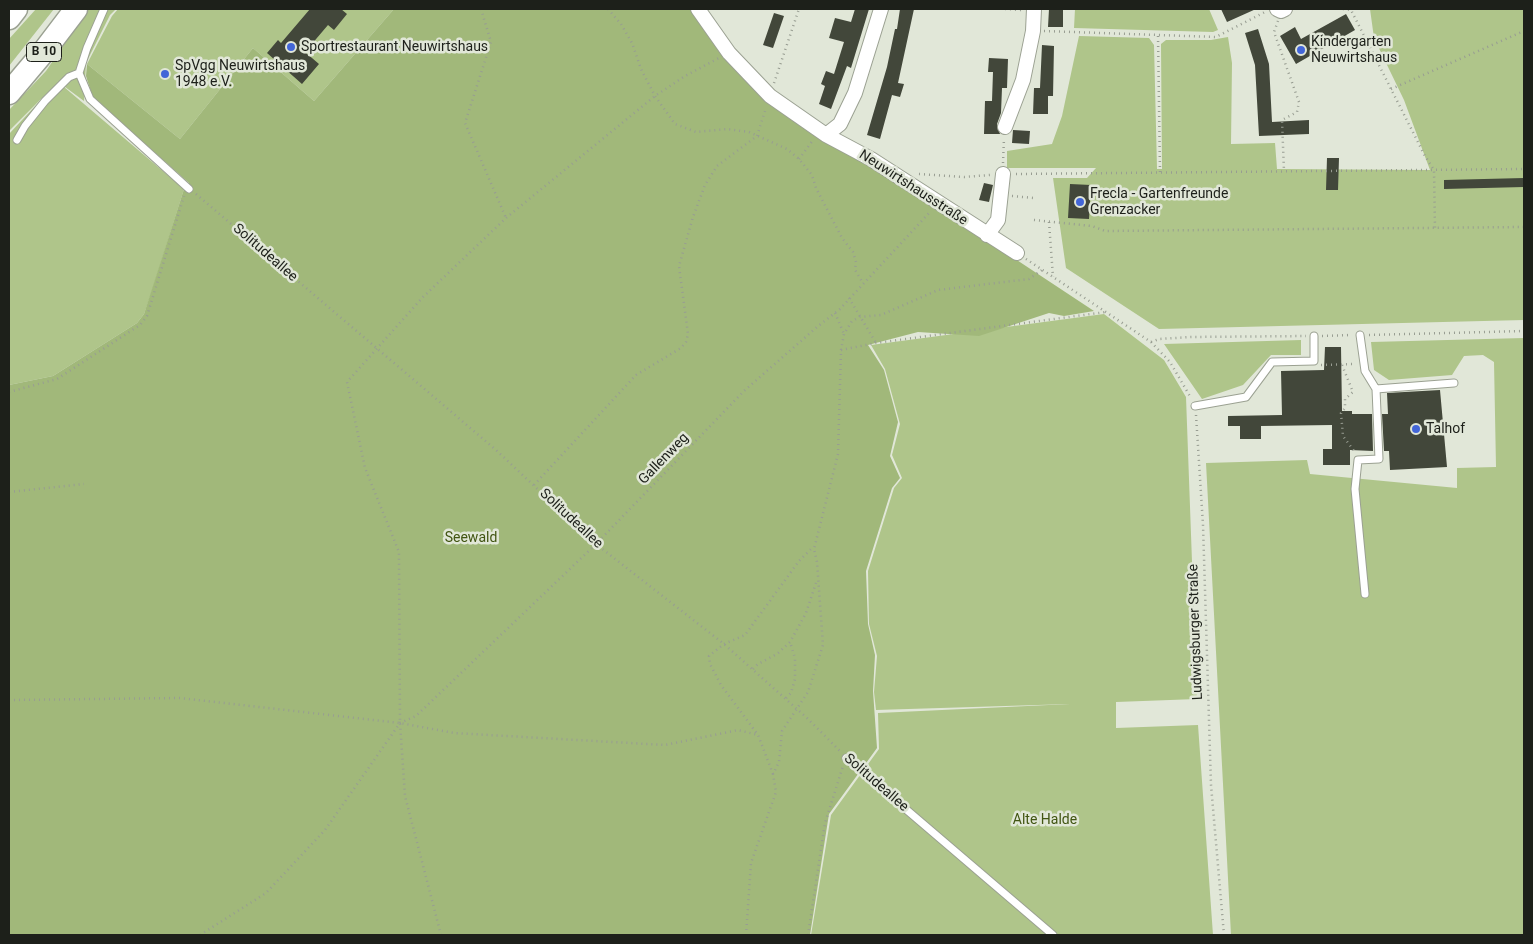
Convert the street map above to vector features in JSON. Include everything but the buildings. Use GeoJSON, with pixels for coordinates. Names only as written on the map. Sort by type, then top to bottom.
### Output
{"type":"FeatureCollection","features":[{"type":"Feature","properties":{"kind":"highway"},"geometry":{"type":"LineString","coordinates":[[9,18],[16,9]]}},
{"type":"Feature","properties":{"kind":"highway","name":"B 10"},"geometry":{"type":"LineString","coordinates":[[9,93],[76,9]]}},
{"type":"Feature","properties":{"kind":"street","name":"Neuwirtshausstraße"},"geometry":{"type":"LineString","coordinates":[[698,9],[729,53],[770,96],[823,133],[871,159],[1017,253]]}},
{"type":"Feature","properties":{"kind":"street"},"geometry":{"type":"LineString","coordinates":[[823,133],[840,124],[855,93],[881,9]]}},
{"type":"Feature","properties":{"kind":"street"},"geometry":{"type":"LineString","coordinates":[[1005,126],[1023,80],[1034,31],[1034,10]]}},
{"type":"Feature","properties":{"kind":"street"},"geometry":{"type":"LineString","coordinates":[[987,235],[998,220],[1002,174]]}},
{"type":"Feature","properties":{"kind":"lane"},"geometry":{"type":"LineString","coordinates":[[104,9],[87,48],[79,73],[90,99],[188,189]]}},
{"type":"Feature","properties":{"kind":"lane"},"geometry":{"type":"LineString","coordinates":[[17,140],[25,126],[45,101],[69,77],[79,73]]}},
{"type":"Feature","properties":{"kind":"lane"},"geometry":{"type":"LineString","coordinates":[[1360,335],[1365,371],[1376,389],[1379,460],[1358,460],[1355,489],[1365,594]]}},
{"type":"Feature","properties":{"kind":"lane"},"geometry":{"type":"LineString","coordinates":[[1195,406],[1246,397],[1272,362],[1314,361],[1314,336]]}},
{"type":"Feature","properties":{"kind":"lane"},"geometry":{"type":"LineString","coordinates":[[1376,389],[1454,384]]}},
{"type":"Feature","properties":{"kind":"lane","name":"Solitudeallee"},"geometry":{"type":"LineString","coordinates":[[846,758],[1053,935]]}},
{"type":"Feature","properties":{"kind":"path"},"geometry":{"type":"LineString","coordinates":[[481,9],[491,42],[465,123],[506,218]]}},
{"type":"Feature","properties":{"kind":"path"},"geometry":{"type":"LineString","coordinates":[[608,9],[622,24],[655,96],[675,124],[685,129],[707,133],[728,129],[756,136],[787,149],[798,159],[812,175],[816,188],[842,238],[853,252],[856,262],[855,270],[863,283]]}},
{"type":"Feature","properties":{"kind":"path"},"geometry":{"type":"LineString","coordinates":[[534,485],[636,375],[681,348],[686,342],[688,334],[679,266],[693,217],[705,185],[717,166],[756,136],[799,9]]}},
{"type":"Feature","properties":{"kind":"path"},"geometry":{"type":"LineString","coordinates":[[1005,9],[1034,10]]}},
{"type":"Feature","properties":{"kind":"path"},"geometry":{"type":"LineString","coordinates":[[1034,31],[1216,37],[1278,9]]}},
{"type":"Feature","properties":{"kind":"path"},"geometry":{"type":"LineString","coordinates":[[1278,9],[1274,32],[1299,102],[1297,112],[1282,120],[1284,171]]}},
{"type":"Feature","properties":{"kind":"path"},"geometry":{"type":"LineString","coordinates":[[1343,9],[1351,10],[1434,170],[1435,228]]}},
{"type":"Feature","properties":{"kind":"path"},"geometry":{"type":"LineString","coordinates":[[1391,89],[1524,31]]}},
{"type":"Feature","properties":{"kind":"path"},"geometry":{"type":"LineString","coordinates":[[1158,36],[1160,172]]}},
{"type":"Feature","properties":{"kind":"path"},"geometry":{"type":"LineString","coordinates":[[441,935],[405,796],[400,724],[399,552],[365,468],[347,382],[423,296],[506,218],[655,96],[685,76],[729,53]]}},
{"type":"Feature","properties":{"kind":"path"},"geometry":{"type":"LineString","coordinates":[[1002,174],[1005,126]]}},
{"type":"Feature","properties":{"kind":"path"},"geometry":{"type":"LineString","coordinates":[[798,159],[823,133]]}},
{"type":"Feature","properties":{"kind":"path"},"geometry":{"type":"LineString","coordinates":[[895,175],[964,177],[1002,174],[1524,169]]}},
{"type":"Feature","properties":{"kind":"path"},"geometry":{"type":"LineString","coordinates":[[9,392],[57,379],[140,325],[147,316],[188,189]]}},
{"type":"Feature","properties":{"kind":"path","name":"Solitudeallee"},"geometry":{"type":"LineString","coordinates":[[188,189],[496,450],[596,544],[753,669],[797,708],[846,758]]}},
{"type":"Feature","properties":{"kind":"path"},"geometry":{"type":"LineString","coordinates":[[1000,196],[1034,198]]}},
{"type":"Feature","properties":{"kind":"path","name":"Gallenweg"},"geometry":{"type":"LineString","coordinates":[[400,724],[416,716],[596,544],[744,391],[835,313],[925,219],[937,203]]}},
{"type":"Feature","properties":{"kind":"path"},"geometry":{"type":"LineString","coordinates":[[1034,220],[1092,226],[1105,231],[1524,228]]}},
{"type":"Feature","properties":{"kind":"path"},"geometry":{"type":"LineString","coordinates":[[1049,222],[1054,277]]}},
{"type":"Feature","properties":{"kind":"path"},"geometry":{"type":"LineString","coordinates":[[1017,253],[1151,342],[1159,339],[1191,337],[1524,331]]}},
{"type":"Feature","properties":{"kind":"path"},"geometry":{"type":"LineString","coordinates":[[773,774],[779,762],[782,731],[808,692],[823,645],[814,546],[838,454],[841,350],[844,334],[852,320],[860,317],[881,315],[938,290],[1029,279],[1042,270]]}},
{"type":"Feature","properties":{"kind":"path"},"geometry":{"type":"LineString","coordinates":[[849,298],[876,343]]}},
{"type":"Feature","properties":{"kind":"path"},"geometry":{"type":"LineString","coordinates":[[841,350],[876,343],[1106,312]]}},
{"type":"Feature","properties":{"kind":"path"},"geometry":{"type":"LineString","coordinates":[[835,313],[844,334]]}},
{"type":"Feature","properties":{"kind":"path","name":"Ludwigsburger Straße"},"geometry":{"type":"LineString","coordinates":[[1151,342],[1170,362],[1182,380],[1195,406],[1201,498],[1211,785],[1224,935]]}},
{"type":"Feature","properties":{"kind":"path"},"geometry":{"type":"LineString","coordinates":[[1314,361],[1322,366],[1364,363]]}},
{"type":"Feature","properties":{"kind":"path"},"geometry":{"type":"LineString","coordinates":[[1342,365],[1353,392],[1345,399],[1345,408],[1341,413],[1343,436],[1354,450],[1358,460]]}},
{"type":"Feature","properties":{"kind":"path"},"geometry":{"type":"LineString","coordinates":[[9,492],[84,484]]}},
{"type":"Feature","properties":{"kind":"path"},"geometry":{"type":"LineString","coordinates":[[746,935],[751,863],[776,792],[773,774],[758,735],[722,685],[710,664],[709,656],[724,644],[745,635],[799,561],[814,546]]}},
{"type":"Feature","properties":{"kind":"path"},"geometry":{"type":"LineString","coordinates":[[753,669],[758,664],[777,654],[790,642],[806,613],[817,582]]}},
{"type":"Feature","properties":{"kind":"path"},"geometry":{"type":"LineString","coordinates":[[786,698],[791,693],[795,679],[794,658],[790,642]]}},
{"type":"Feature","properties":{"kind":"path"},"geometry":{"type":"LineString","coordinates":[[9,700],[180,698],[400,724],[454,733],[665,746],[738,730],[758,735]]}},
{"type":"Feature","properties":{"kind":"path"},"geometry":{"type":"LineString","coordinates":[[200,935],[266,893],[325,830],[400,724]]}},
{"type":"Feature","properties":{"kind":"path"},"geometry":{"type":"LineString","coordinates":[[808,935],[825,823],[837,779],[846,758]]}},
{"type":"Feature","properties":{"kind":"green space"},"geometry":{"type":"Polygon","coordinates":[[[36,9],[54,9],[9,66],[9,39],[36,9]]]}},
{"type":"Feature","properties":{"kind":"green space"},"geometry":{"type":"Polygon","coordinates":[[[88,9],[116,9],[110,15],[86,63],[84,101],[57,81],[184,189],[144,314],[137,323],[53,376],[9,385],[9,134],[52,88],[9,131],[9,110],[46,71],[88,9]]]}},
{"type":"Feature","properties":{"kind":"green space","name":"SpVgg Neuwirtshaus 1948 e.V."},"geometry":{"type":"Polygon","coordinates":[[[118,9],[394,9],[314,101],[253,48],[180,139],[87,64],[112,16],[118,9]]]}},
{"type":"Feature","properties":{"kind":"green space","name":"Seewald"},"geometry":{"type":"Polygon","coordinates":[[[394,9],[691,9],[727,57],[870,163],[1094,311],[1064,316],[1049,313],[979,336],[918,332],[868,345],[884,370],[898,422],[890,456],[900,478],[892,488],[866,571],[868,624],[875,655],[873,691],[877,748],[829,814],[810,935],[9,935],[9,385],[53,376],[137,323],[144,314],[184,189],[189,183],[93,98],[86,76],[87,64],[180,139],[253,48],[314,101],[394,9]]]}},
{"type":"Feature","properties":{"kind":"green space"},"geometry":{"type":"Polygon","coordinates":[[[1075,9],[1209,9],[1218,30],[1213,32],[1074,28],[1075,9]]]}},
{"type":"Feature","properties":{"kind":"green space"},"geometry":{"type":"Polygon","coordinates":[[[1370,9],[1524,9],[1524,320],[1159,329],[1066,268],[1053,178],[1087,178],[1096,168],[1007,168],[1007,151],[1052,144],[1062,116],[1079,36],[1149,38],[1154,45],[1157,169],[1162,169],[1161,44],[1166,40],[1211,40],[1228,37],[1232,63],[1231,144],[1275,143],[1277,169],[1430,170],[1404,100],[1374,38],[1370,9]]]}},
{"type":"Feature","properties":{"kind":"green space","name":"Alte Halde"},"geometry":{"type":"Polygon","coordinates":[[[1104,314],[1164,360],[1186,397],[1197,699],[1116,702],[1116,728],[1198,725],[1213,935],[811,935],[831,815],[879,749],[878,713],[1070,704],[876,710],[874,692],[877,656],[869,624],[868,571],[894,488],[902,478],[892,455],[900,424],[885,369],[871,345],[1104,314]]]}},
{"type":"Feature","properties":{"kind":"green space"},"geometry":{"type":"Polygon","coordinates":[[[1524,338],[1524,935],[1231,935],[1206,463],[1307,460],[1310,474],[1457,488],[1457,468],[1496,467],[1494,362],[1483,355],[1464,356],[1452,375],[1389,380],[1374,370],[1371,342],[1524,338]]]}},
{"type":"Feature","properties":{"kind":"green space"},"geometry":{"type":"Polygon","coordinates":[[[1301,340],[1301,355],[1271,355],[1243,385],[1202,399],[1164,344],[1301,340]]]}},
{"type":"Feature","properties":{"kind":"place","name":"Sportrestaurant Neuwirtshaus"},"geometry":{"type":"Point","coordinates":[291,47]}},
{"type":"Feature","properties":{"kind":"place","name":"Kindergarten Neuwirtshaus"},"geometry":{"type":"Point","coordinates":[1301,50]}},
{"type":"Feature","properties":{"kind":"place","name":"SpVgg Neuwirtshaus 1948 e.V."},"geometry":{"type":"Point","coordinates":[165,74]}},
{"type":"Feature","properties":{"kind":"place","name":"Frecla - Gartenfreunde Grenzacker"},"geometry":{"type":"Point","coordinates":[1080,202]}},
{"type":"Feature","properties":{"kind":"place","name":"Talhof"},"geometry":{"type":"Point","coordinates":[1416,429]}}]}
